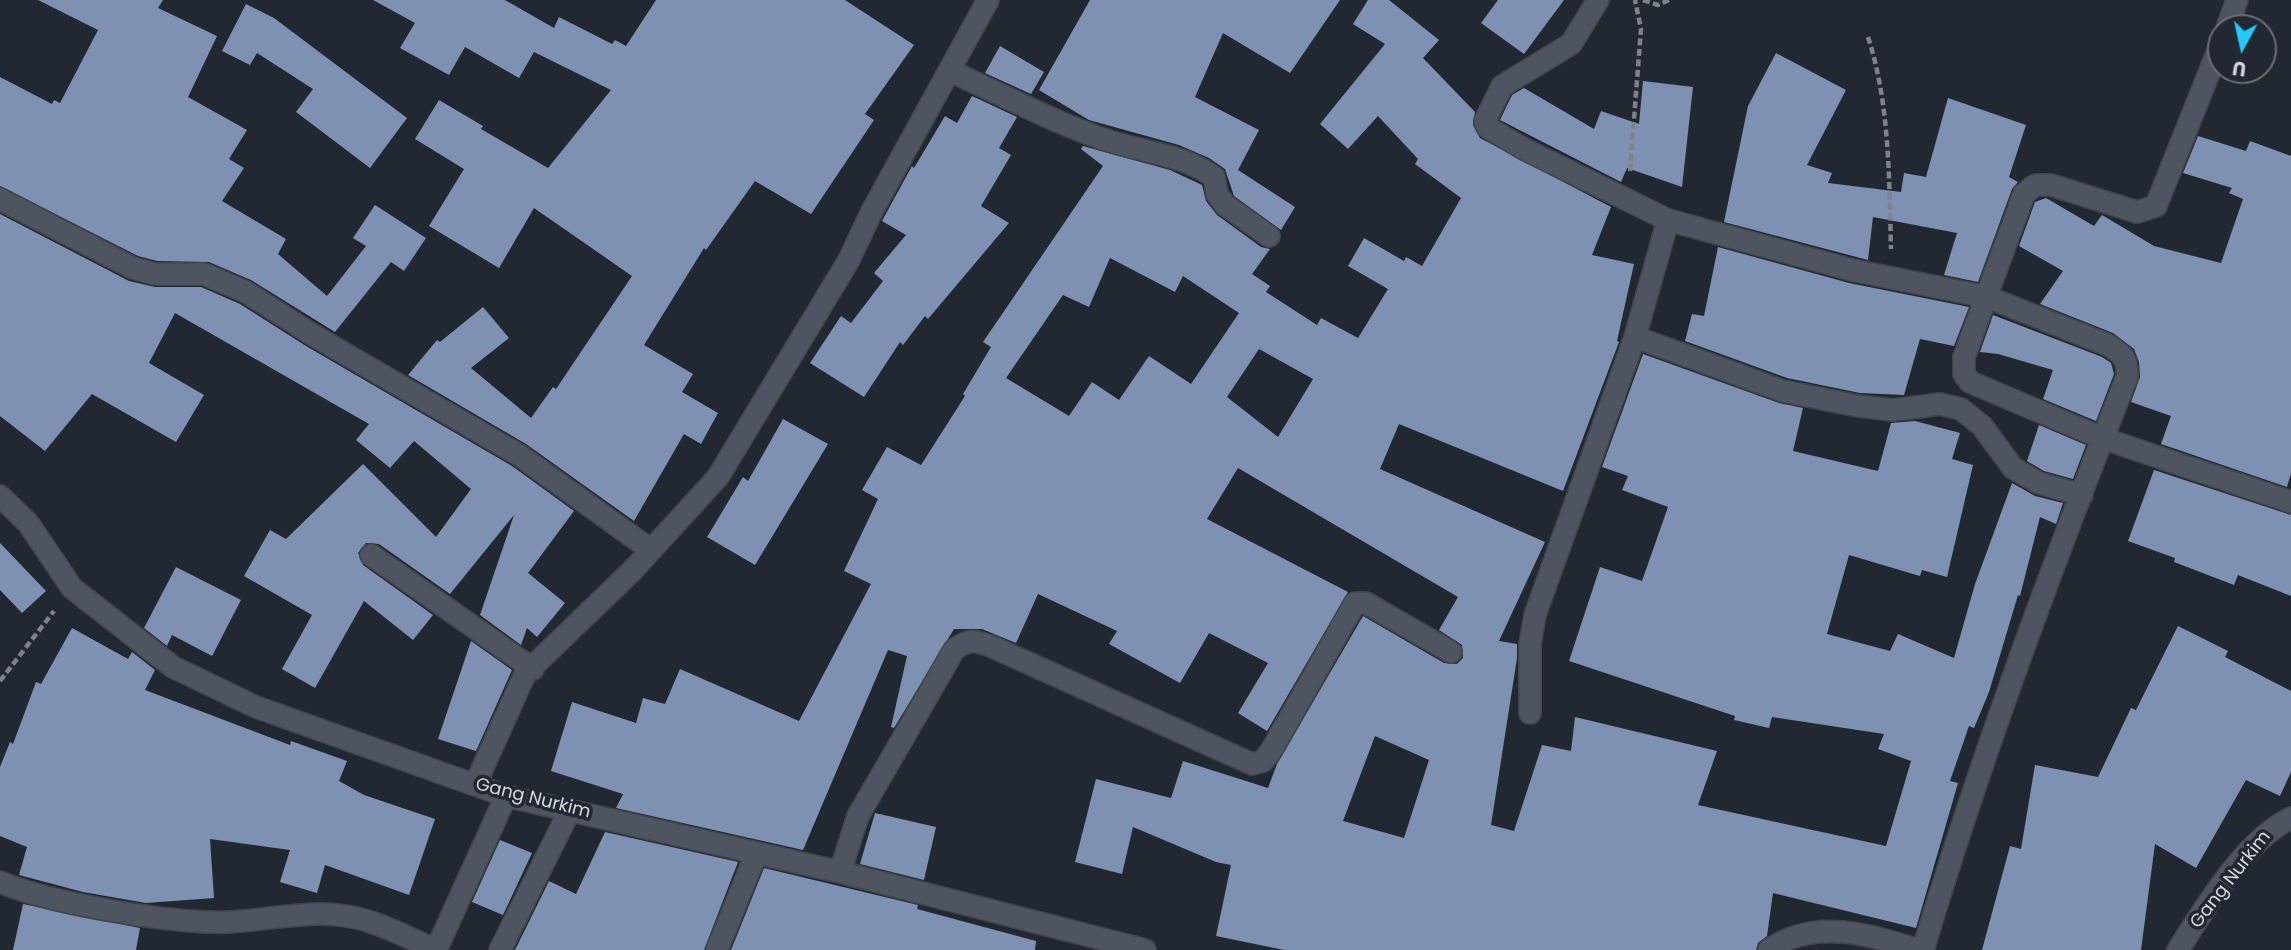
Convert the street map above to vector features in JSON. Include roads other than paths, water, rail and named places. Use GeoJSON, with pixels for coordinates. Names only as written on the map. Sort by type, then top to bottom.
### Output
{"type":"FeatureCollection","features":[{"type":"Feature","properties":{"kind":"street"},"geometry":{"type":"LineString","coordinates":[[475,785],[518,684],[651,550],[718,477],[849,260],[871,213],[988,0]]}},
{"type":"Feature","properties":{"kind":"street"},"geometry":{"type":"LineString","coordinates":[[1598,0],[1571,44],[1502,86],[1485,121],[1487,127],[1524,149],[1668,220],[1801,257],[1987,297],[2108,345],[2122,354],[2128,364],[2127,377],[2004,702],[1921,950],[1882,939],[1827,931],[1789,939],[1769,950]]}},
{"type":"Feature","properties":{"kind":"street"},"geometry":{"type":"LineString","coordinates":[[950,71],[1095,136],[1161,154],[1207,171],[1214,177],[1217,194],[1225,205],[1269,236]]}},
{"type":"Feature","properties":{"kind":"street"},"geometry":{"type":"LineString","coordinates":[[2207,78],[2156,205],[2137,212],[2051,185],[2035,185],[2024,194],[1964,356],[1964,374],[1970,382],[2102,438],[2291,502]]}},
{"type":"Feature","properties":{"kind":"street"},"geometry":{"type":"LineString","coordinates":[[0,198],[133,268],[155,274],[204,274],[246,292],[313,335],[519,455],[651,550]]}},
{"type":"Feature","properties":{"kind":"street"},"geometry":{"type":"LineString","coordinates":[[1531,713],[1530,644],[1535,615],[1635,337],[1668,220]]}},
{"type":"Feature","properties":{"kind":"street"},"geometry":{"type":"LineString","coordinates":[[1635,337],[1783,391],[1857,406],[1894,410],[1940,404],[1961,409],[1982,426],[2013,467],[2039,483],[2082,495]]}},
{"type":"Feature","properties":{"kind":"street","name":"Gang Nurkim"},"geometry":{"type":"LineString","coordinates":[[0,496],[28,523],[72,588],[173,667],[256,707],[506,796],[840,872],[1145,950]]}},
{"type":"Feature","properties":{"kind":"street"},"geometry":{"type":"LineString","coordinates":[[371,555],[533,669]]}},
{"type":"Feature","properties":{"kind":"street"},"geometry":{"type":"LineString","coordinates":[[840,872],[858,816],[954,650],[963,643],[972,640],[995,648],[1252,764],[1263,761],[1272,751],[1355,603],[1366,603],[1451,652]]}},
{"type":"Feature","properties":{"kind":"street"},"geometry":{"type":"LineString","coordinates":[[0,882],[52,898],[175,918],[227,922],[308,913],[349,916],[436,950],[506,796]]}},
{"type":"Feature","properties":{"kind":"street"},"geometry":{"type":"LineString","coordinates":[[500,950],[570,810]]}},
{"type":"Feature","properties":{"kind":"street","name":"Gang Nurkim"},"geometry":{"type":"LineString","coordinates":[[2178,950],[2235,869],[2273,827],[2291,818]]}},
{"type":"Feature","properties":{"kind":"street"},"geometry":{"type":"LineString","coordinates":[[717,950],[756,854]]}}]}
